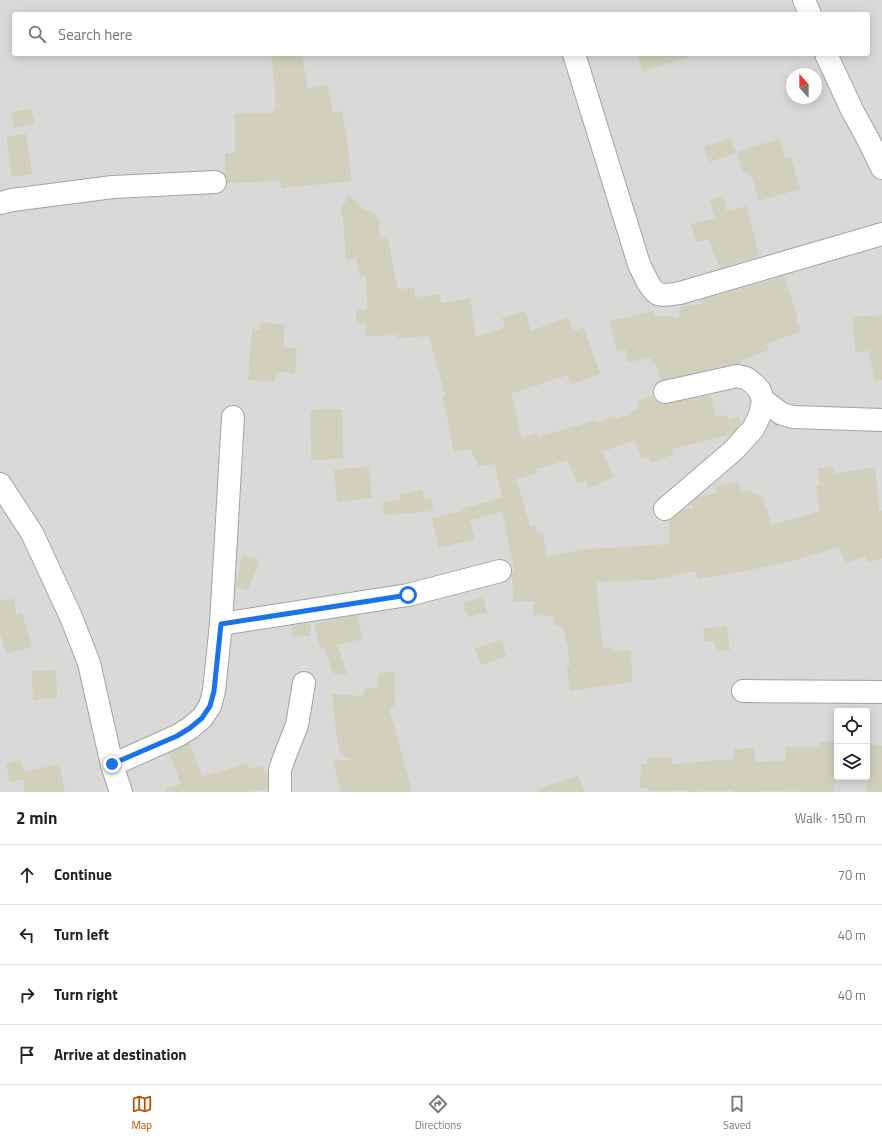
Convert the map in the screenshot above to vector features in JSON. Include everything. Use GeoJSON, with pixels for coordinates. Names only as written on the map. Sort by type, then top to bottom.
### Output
{"type":"FeatureCollection","features":[{"type":"Feature","properties":{"kind":"street"},"geometry":{"type":"LineString","coordinates":[[804,0],[809,12]]}},
{"type":"Feature","properties":{"kind":"street"},"geometry":{"type":"LineString","coordinates":[[575,56],[639,264],[652,288],[657,293],[680,293],[882,234]]}},
{"type":"Feature","properties":{"kind":"street"},"geometry":{"type":"LineString","coordinates":[[827,56],[852,110],[875,139],[882,168]]}},
{"type":"Feature","properties":{"kind":"street"},"geometry":{"type":"LineString","coordinates":[[0,202],[113,187],[216,182]]}},
{"type":"Feature","properties":{"kind":"street"},"geometry":{"type":"LineString","coordinates":[[665,392],[737,376],[746,378],[754,384],[760,391],[763,400],[760,415],[753,429],[734,450],[665,509]]}},
{"type":"Feature","properties":{"kind":"street"},"geometry":{"type":"LineString","coordinates":[[763,400],[782,414],[793,417],[882,420]]}},
{"type":"Feature","properties":{"kind":"street"},"geometry":{"type":"LineString","coordinates":[[112,764],[177,736],[202,718],[210,706],[214,691],[221,624],[233,417]]}},
{"type":"Feature","properties":{"kind":"street"},"geometry":{"type":"LineString","coordinates":[[0,484],[32,533],[71,617],[89,663],[112,764],[121,792]]}},
{"type":"Feature","properties":{"kind":"street"},"geometry":{"type":"LineString","coordinates":[[221,624],[408,595],[500,571]]}},
{"type":"Feature","properties":{"kind":"street"},"geometry":{"type":"LineString","coordinates":[[280,792],[280,770],[297,725],[304,683]]}},
{"type":"Feature","properties":{"kind":"street"},"geometry":{"type":"LineString","coordinates":[[743,691],[882,692]]}},
{"type":"Feature","properties":{"kind":"shaded area"},"geometry":{"type":"Polygon","coordinates":[[[0,0],[882,0],[882,792],[0,792],[0,0]]]}},
{"type":"Feature","properties":{"kind":"building"},"geometry":{"type":"Polygon","coordinates":[[[302,56],[308,89],[327,85],[333,113],[342,111],[348,145],[351,181],[281,188],[281,181],[227,183],[225,175],[225,153],[235,153],[235,113],[274,113],[274,108],[276,108],[271,57],[302,56]]]}},
{"type":"Feature","properties":{"kind":"building"},"geometry":{"type":"Polygon","coordinates":[[[638,56],[688,56],[688,57],[643,72],[638,56]]]}},
{"type":"Feature","properties":{"kind":"building"},"geometry":{"type":"Polygon","coordinates":[[[31,108],[35,123],[14,128],[11,113],[31,108]]]}},
{"type":"Feature","properties":{"kind":"building"},"geometry":{"type":"Polygon","coordinates":[[[26,134],[32,174],[12,177],[6,137],[26,134]]]}},
{"type":"Feature","properties":{"kind":"building"},"geometry":{"type":"Polygon","coordinates":[[[731,138],[736,153],[709,162],[704,147],[731,138]]]}},
{"type":"Feature","properties":{"kind":"building"},"geometry":{"type":"Polygon","coordinates":[[[779,139],[785,158],[791,157],[800,189],[759,201],[752,175],[749,176],[747,172],[743,173],[737,152],[779,139]]]}},
{"type":"Feature","properties":{"kind":"building"},"geometry":{"type":"Polygon","coordinates":[[[349,195],[365,211],[372,212],[376,215],[379,221],[380,238],[387,236],[398,289],[414,288],[415,297],[440,295],[441,303],[470,298],[476,337],[505,327],[502,318],[525,311],[531,331],[568,317],[573,331],[584,327],[600,374],[571,384],[568,375],[511,394],[522,438],[536,433],[538,437],[596,420],[597,423],[615,416],[615,419],[632,414],[631,411],[639,408],[637,401],[653,396],[656,401],[661,404],[667,404],[711,395],[716,417],[726,415],[728,420],[739,417],[741,424],[732,434],[672,449],[674,454],[651,463],[648,456],[641,458],[635,440],[602,452],[614,477],[589,488],[586,481],[577,484],[568,460],[536,469],[537,473],[516,479],[530,526],[535,525],[537,533],[542,532],[548,557],[589,548],[670,544],[669,521],[684,509],[693,509],[691,503],[698,497],[717,493],[715,487],[738,481],[741,493],[749,490],[763,498],[772,525],[820,511],[816,487],[820,486],[817,468],[833,466],[835,474],[875,467],[879,511],[882,511],[882,558],[868,563],[866,556],[845,563],[839,547],[796,560],[698,579],[696,571],[653,580],[597,582],[598,585],[596,585],[603,649],[612,647],[613,651],[631,650],[632,682],[570,691],[566,666],[570,666],[568,648],[562,626],[556,627],[553,616],[533,615],[534,601],[513,602],[512,572],[515,572],[502,512],[470,520],[475,539],[439,548],[432,518],[462,511],[461,509],[502,498],[495,464],[478,466],[474,455],[472,455],[471,449],[454,452],[442,396],[445,396],[429,336],[398,338],[397,335],[366,336],[365,324],[357,324],[356,309],[367,309],[366,275],[360,277],[356,258],[346,259],[341,209],[349,195]]]}},
{"type":"Feature","properties":{"kind":"building"},"geometry":{"type":"Polygon","coordinates":[[[723,196],[727,211],[747,206],[759,257],[720,268],[708,239],[696,242],[691,224],[715,218],[710,200],[723,196]]]}},
{"type":"Feature","properties":{"kind":"building"},"geometry":{"type":"Polygon","coordinates":[[[784,276],[798,317],[796,318],[801,331],[767,344],[769,350],[740,361],[741,364],[734,364],[661,381],[656,364],[652,364],[651,358],[628,362],[625,349],[617,352],[610,321],[654,311],[655,316],[679,317],[680,307],[702,304],[700,300],[784,276]]]}},
{"type":"Feature","properties":{"kind":"building"},"geometry":{"type":"Polygon","coordinates":[[[882,315],[882,380],[874,381],[869,351],[855,352],[853,317],[882,315]]]}},
{"type":"Feature","properties":{"kind":"building"},"geometry":{"type":"Polygon","coordinates":[[[261,323],[285,324],[283,347],[297,348],[295,373],[276,372],[275,382],[248,380],[252,329],[260,330],[261,323]]]}},
{"type":"Feature","properties":{"kind":"building"},"geometry":{"type":"Polygon","coordinates":[[[342,409],[343,459],[311,460],[310,410],[342,409]]]}},
{"type":"Feature","properties":{"kind":"building"},"geometry":{"type":"Polygon","coordinates":[[[369,466],[372,498],[337,502],[334,470],[369,466]]]}},
{"type":"Feature","properties":{"kind":"building"},"geometry":{"type":"Polygon","coordinates":[[[422,489],[425,499],[432,498],[433,511],[384,515],[383,502],[400,500],[399,495],[422,489]]]}},
{"type":"Feature","properties":{"kind":"building"},"geometry":{"type":"Polygon","coordinates":[[[242,556],[258,559],[257,562],[259,563],[247,591],[236,586],[242,556]]]}},
{"type":"Feature","properties":{"kind":"building"},"geometry":{"type":"Polygon","coordinates":[[[483,597],[487,612],[468,617],[463,603],[483,597]]]}},
{"type":"Feature","properties":{"kind":"building"},"geometry":{"type":"Polygon","coordinates":[[[14,599],[16,615],[22,613],[32,647],[6,654],[0,632],[0,600],[14,599]]]}},
{"type":"Feature","properties":{"kind":"building"},"geometry":{"type":"Polygon","coordinates":[[[357,615],[363,639],[337,645],[348,676],[333,673],[324,648],[320,649],[314,624],[357,615]]]}},
{"type":"Feature","properties":{"kind":"building"},"geometry":{"type":"Polygon","coordinates":[[[310,623],[311,636],[292,637],[292,626],[310,623]]]}},
{"type":"Feature","properties":{"kind":"building"},"geometry":{"type":"Polygon","coordinates":[[[727,626],[730,650],[716,651],[715,641],[705,642],[703,628],[727,626]]]}},
{"type":"Feature","properties":{"kind":"building"},"geometry":{"type":"Polygon","coordinates":[[[501,640],[506,657],[481,665],[475,648],[501,640]]]}},
{"type":"Feature","properties":{"kind":"building"},"geometry":{"type":"Polygon","coordinates":[[[56,670],[57,698],[33,700],[32,671],[56,670]]]}},
{"type":"Feature","properties":{"kind":"building"},"geometry":{"type":"Polygon","coordinates":[[[394,672],[395,707],[389,707],[412,792],[341,792],[333,761],[354,759],[341,756],[337,737],[332,694],[363,696],[364,689],[378,687],[378,673],[394,672]]]}},
{"type":"Feature","properties":{"kind":"building"},"geometry":{"type":"Polygon","coordinates":[[[834,741],[834,780],[836,780],[836,784],[834,784],[834,792],[734,792],[734,790],[688,792],[688,790],[649,791],[649,788],[640,788],[641,764],[647,764],[647,758],[672,757],[672,764],[734,759],[734,749],[755,748],[755,762],[786,761],[786,747],[820,747],[820,742],[834,741]]]}},
{"type":"Feature","properties":{"kind":"building"},"geometry":{"type":"Polygon","coordinates":[[[190,743],[202,777],[247,763],[249,768],[263,767],[264,772],[267,772],[268,789],[247,792],[166,792],[166,789],[181,784],[169,753],[190,743]]]}},
{"type":"Feature","properties":{"kind":"building"},"geometry":{"type":"Polygon","coordinates":[[[870,745],[882,746],[882,792],[866,792],[867,780],[870,780],[870,745]]]}},
{"type":"Feature","properties":{"kind":"building"},"geometry":{"type":"Polygon","coordinates":[[[20,760],[24,772],[59,764],[65,792],[25,792],[23,779],[10,782],[6,764],[20,760]]]}},
{"type":"Feature","properties":{"kind":"building"},"geometry":{"type":"Polygon","coordinates":[[[578,776],[584,792],[538,792],[537,789],[578,776]]]}},
{"type":"Feature","properties":{"kind":"route"},"geometry":{"type":"LineString","coordinates":[[112,764],[177,736],[202,718],[210,706],[214,691],[221,624],[408,595]]}}]}
